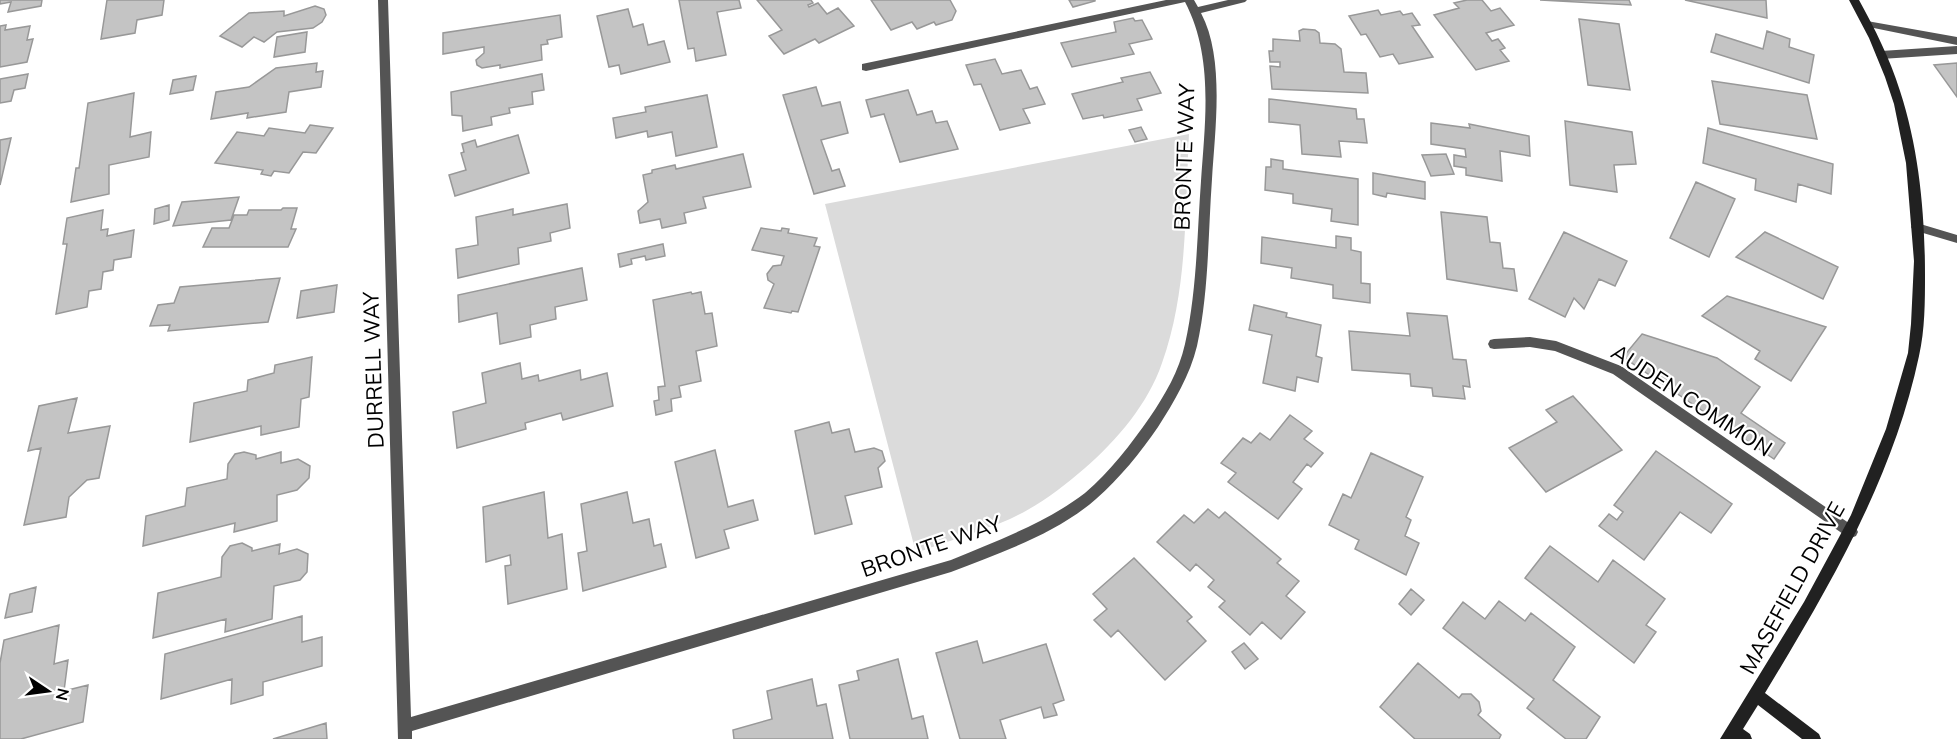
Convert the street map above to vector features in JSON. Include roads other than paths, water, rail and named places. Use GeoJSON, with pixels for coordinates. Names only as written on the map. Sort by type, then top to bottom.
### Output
{"type":"FeatureCollection","features":[{"type":"Feature","properties":{"kind":"main road","name":"MASEFIELD DRIVE"},"geometry":{"type":"LineString","coordinates":[[1735,736],[1756,695],[1851,532],[1882,460],[1914,353],[1919,274],[1917,227],[1899,104],[1881,55],[1854,0]]}},
{"type":"Feature","properties":{"kind":"main road"},"geometry":{"type":"LineString","coordinates":[[1756,695],[1814,739]]}},
{"type":"Feature","properties":{"kind":"street","name":"DURRELL WAY"},"geometry":{"type":"LineString","coordinates":[[383,0],[404,733]]}},
{"type":"Feature","properties":{"kind":"street"},"geometry":{"type":"LineString","coordinates":[[866,67],[1182,0]]}},
{"type":"Feature","properties":{"kind":"street"},"geometry":{"type":"LineString","coordinates":[[1192,5],[1242,0]]}},
{"type":"Feature","properties":{"kind":"street","name":"BRONTE WAY"},"geometry":{"type":"LineString","coordinates":[[404,733],[951,567],[1016,540],[1076,506],[1122,463],[1163,411],[1191,347],[1201,260],[1210,117],[1205,47],[1192,5]]}},
{"type":"Feature","properties":{"kind":"street"},"geometry":{"type":"LineString","coordinates":[[1867,24],[1957,41]]}},
{"type":"Feature","properties":{"kind":"street"},"geometry":{"type":"LineString","coordinates":[[1881,55],[1957,50]]}},
{"type":"Feature","properties":{"kind":"street"},"geometry":{"type":"LineString","coordinates":[[1917,227],[1957,239]]}},
{"type":"Feature","properties":{"kind":"street","name":"AUDEN COMMON"},"geometry":{"type":"LineString","coordinates":[[1494,344],[1530,342],[1556,346],[1617,370],[1851,532]]}}]}
